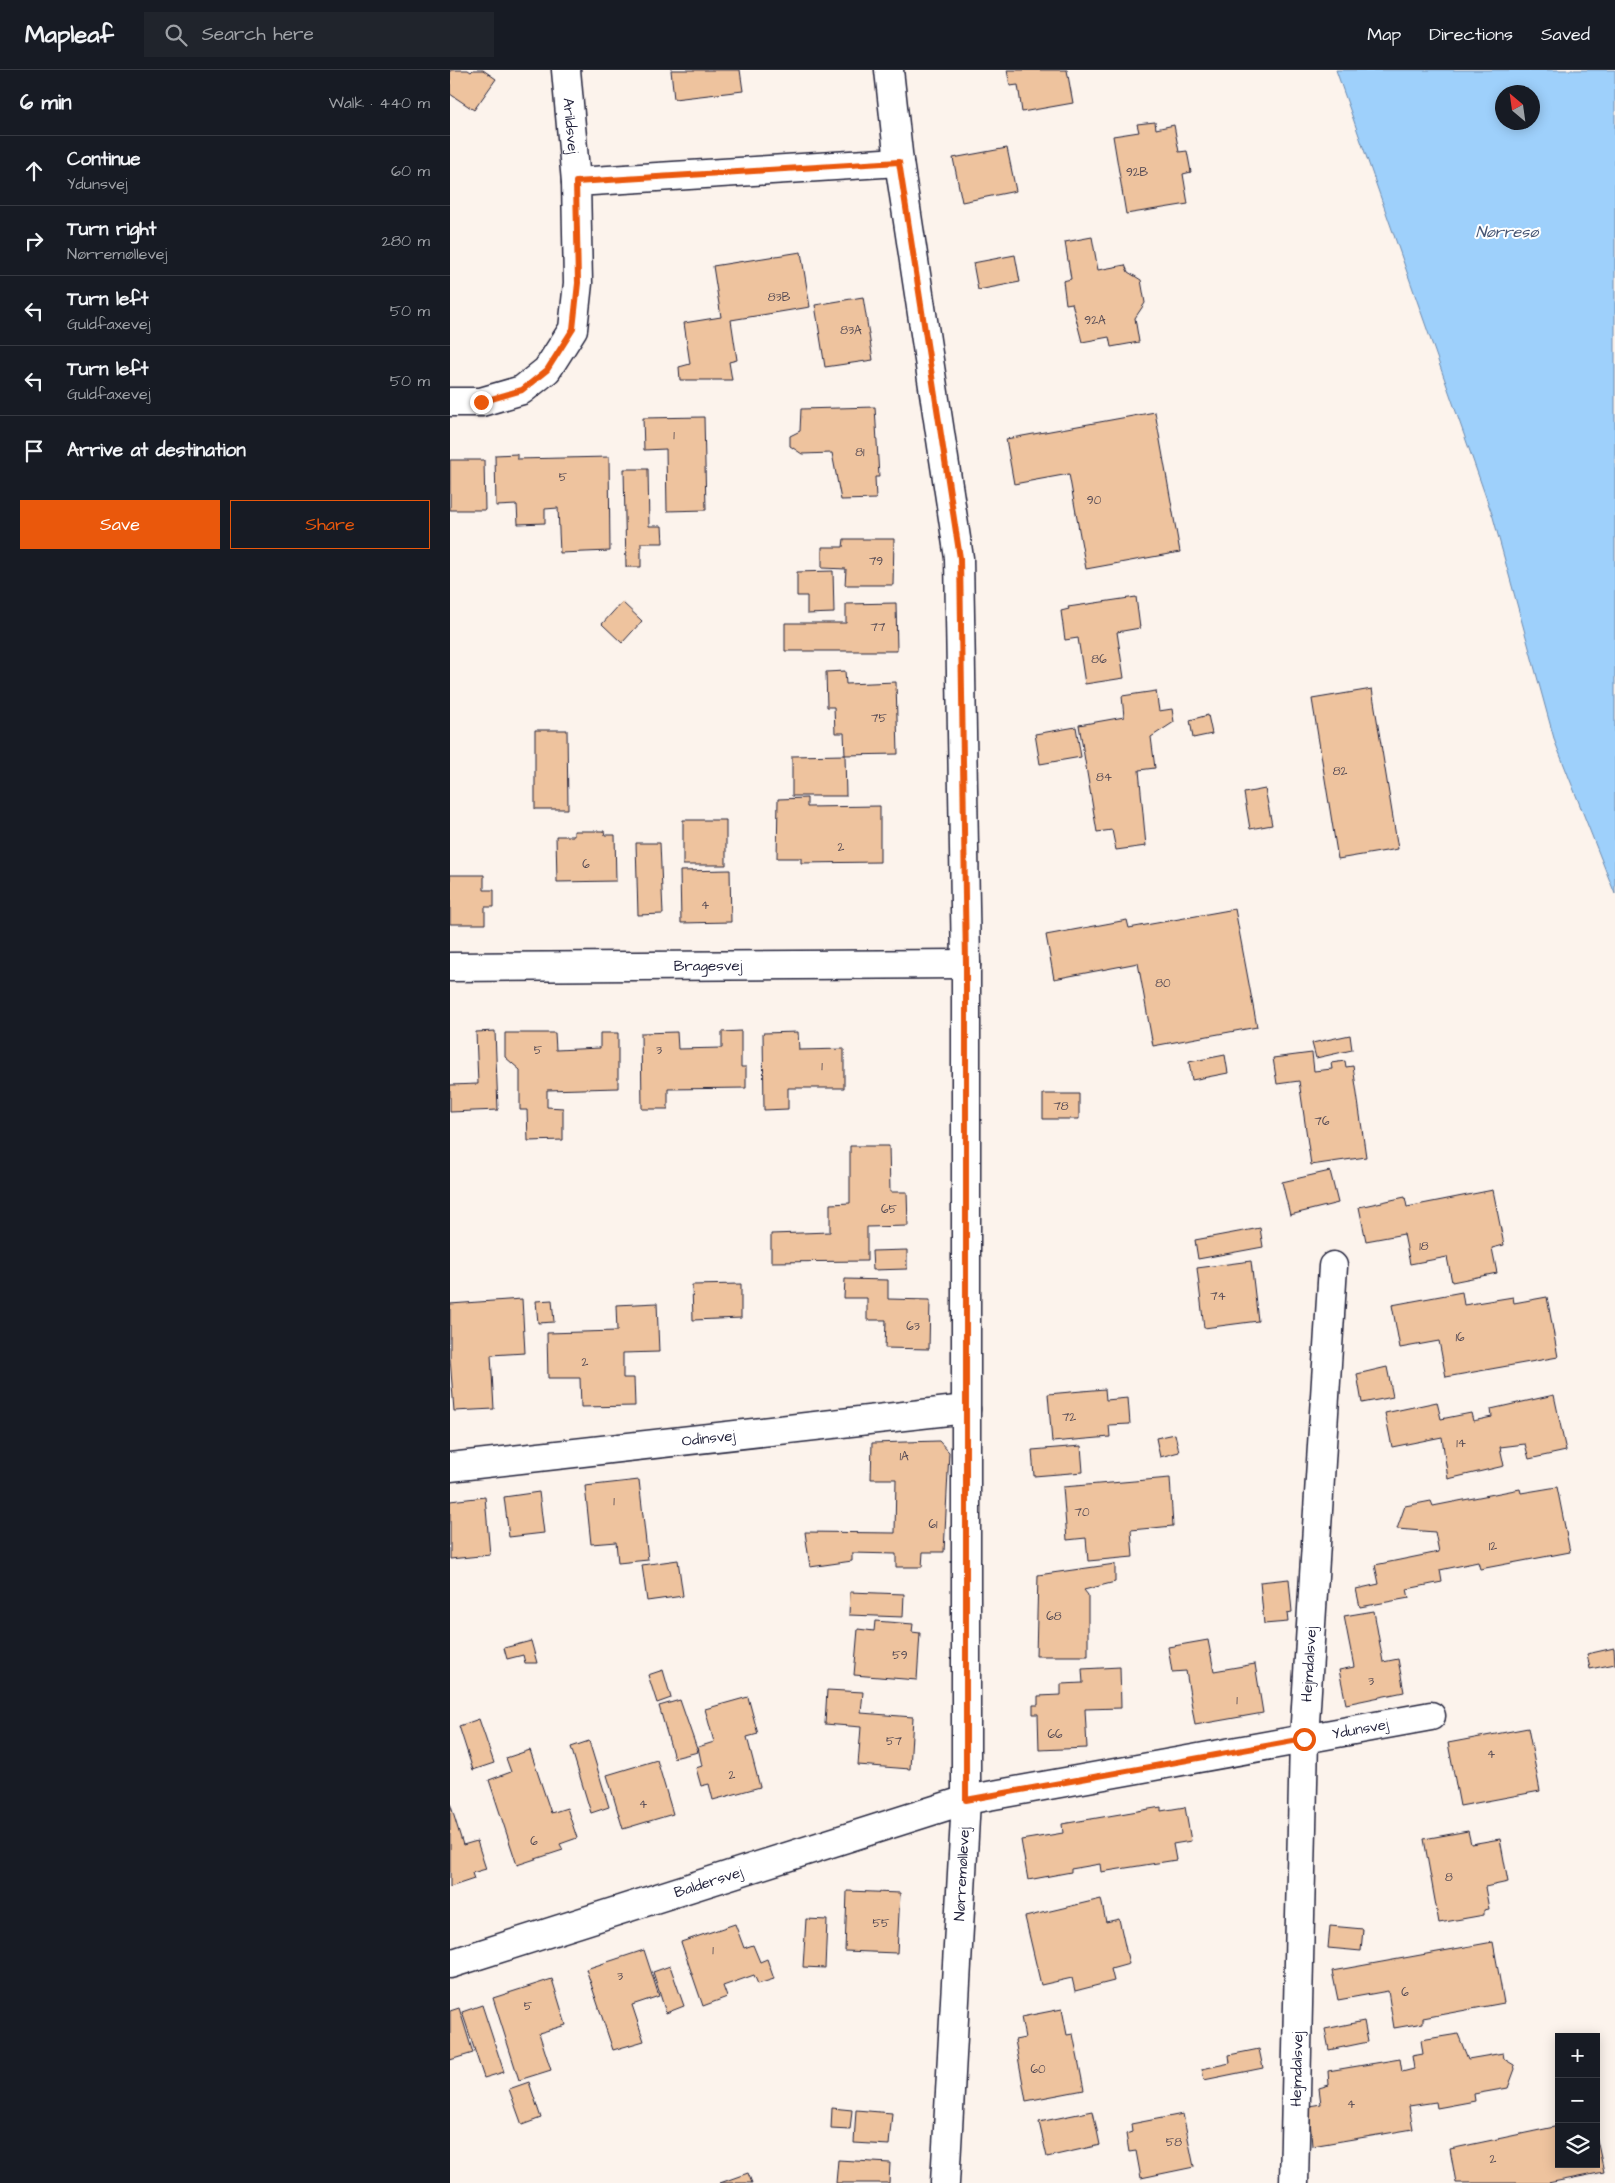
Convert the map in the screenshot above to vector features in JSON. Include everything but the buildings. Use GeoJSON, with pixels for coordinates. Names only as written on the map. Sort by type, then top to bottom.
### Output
{"type":"FeatureCollection","features":[{"type":"Feature","properties":{"kind":"street","name":"Arildsvej"},"geometry":{"type":"LineString","coordinates":[[450,402],[481,402],[522,390],[547,370],[573,329],[578,283],[576,182],[566,70]]}},
{"type":"Feature","properties":{"kind":"street","name":"Nørremøllevej"},"geometry":{"type":"LineString","coordinates":[[889,70],[899,162],[960,558],[966,964],[966,1800],[945,2183]]}},
{"type":"Feature","properties":{"kind":"street"},"geometry":{"type":"LineString","coordinates":[[576,182],[899,162]]}},
{"type":"Feature","properties":{"kind":"street","name":"Bragesvej"},"geometry":{"type":"LineString","coordinates":[[450,967],[966,964]]}},
{"type":"Feature","properties":{"kind":"street","name":"Hejmdalsvej"},"geometry":{"type":"LineString","coordinates":[[1294,2183],[1304,1739],[1333,1266]]}},
{"type":"Feature","properties":{"kind":"street","name":"Odinsvej"},"geometry":{"type":"LineString","coordinates":[[450,1467],[966,1409]]}},
{"type":"Feature","properties":{"kind":"street","name":"Ydunsvej"},"geometry":{"type":"LineString","coordinates":[[966,1800],[1432,1716]]}},
{"type":"Feature","properties":{"kind":"street","name":"Baldersvej"},"geometry":{"type":"LineString","coordinates":[[450,1964],[966,1800]]}},
{"type":"Feature","properties":{"kind":"water","name":"Nørresø"},"geometry":{"type":"Polygon","coordinates":[[[1336,70],[1615,70],[1615,894],[1555,742],[1493,517],[1336,70]]]}},
{"type":"Feature","properties":{"kind":"route"},"geometry":{"type":"LineString","coordinates":[[481,402],[522,390],[547,370],[573,329],[578,283],[576,182],[899,162],[960,558],[966,964],[966,1800],[1304,1739]]}}]}
